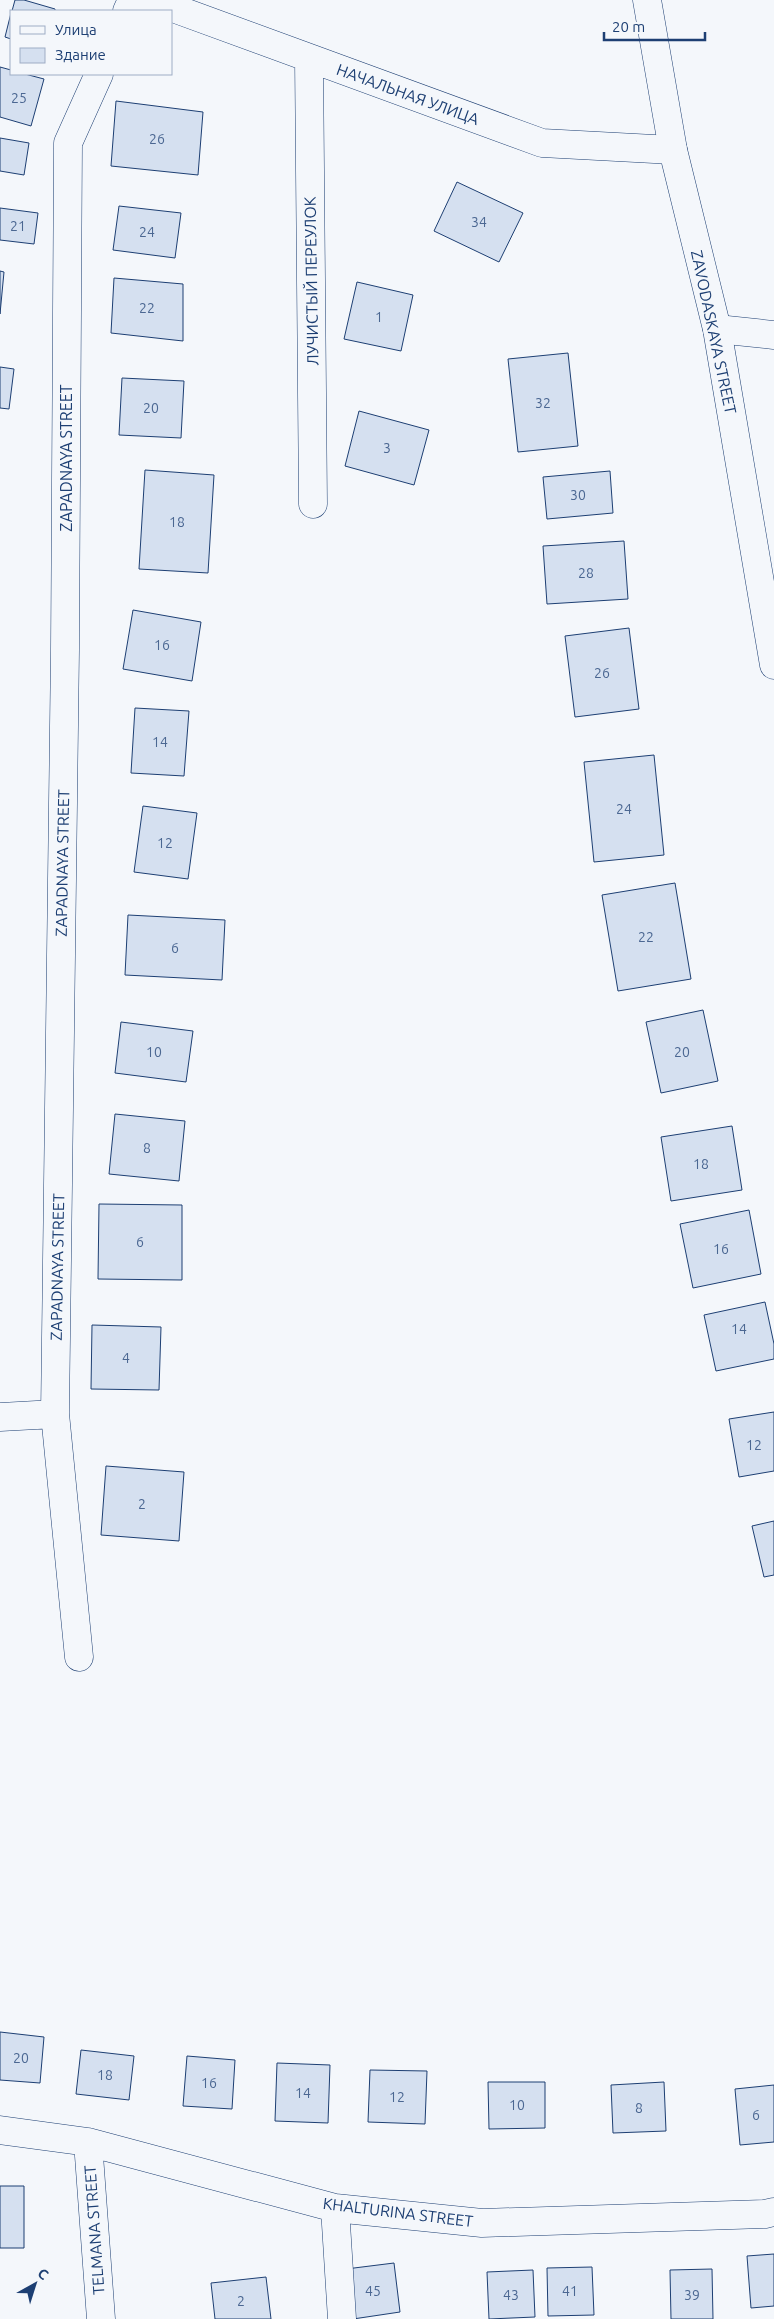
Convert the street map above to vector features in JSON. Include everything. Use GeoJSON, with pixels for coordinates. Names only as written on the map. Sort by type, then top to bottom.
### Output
{"type":"FeatureCollection","features":[{"type":"Feature","properties":{"kind":"street","name":"НАЧАЛЬНАЯ УЛИЦА"},"geometry":{"type":"LineString","coordinates":[[150,0],[542,143],[673,150]]}},
{"type":"Feature","properties":{"kind":"street","name":"ZAVODASKAYA STREET"},"geometry":{"type":"LineString","coordinates":[[647,0],[673,150],[717,330],[774,665]]}},
{"type":"Feature","properties":{"kind":"street","name":"ЛУЧИСТЫЙ ПЕРЕУЛОК"},"geometry":{"type":"LineString","coordinates":[[309,58],[313,504]]}},
{"type":"Feature","properties":{"kind":"street","name":"ZAPADNAYA STREET"},"geometry":{"type":"LineString","coordinates":[[79,1657],[55,1414],[65,650],[68,143],[99,75]]}},
{"type":"Feature","properties":{"kind":"street"},"geometry":{"type":"LineString","coordinates":[[717,330],[774,335]]}},
{"type":"Feature","properties":{"kind":"street"},"geometry":{"type":"LineString","coordinates":[[0,1417],[55,1414]]}},
{"type":"Feature","properties":{"kind":"street","name":"KHALTURINA STREET"},"geometry":{"type":"LineString","coordinates":[[0,2130],[88,2142],[335,2208],[482,2223],[774,2212]]}},
{"type":"Feature","properties":{"kind":"street","name":"TELMANA STREET"},"geometry":{"type":"LineString","coordinates":[[88,2142],[101,2319]]}},
{"type":"Feature","properties":{"kind":"street"},"geometry":{"type":"LineString","coordinates":[[335,2208],[342,2319]]}},
{"type":"Feature","properties":{"kind":"building"},"geometry":{"type":"Polygon","coordinates":[[[15,0],[24,0],[55,9],[55,10],[12,10],[15,0]]]}},
{"type":"Feature","properties":{"kind":"building"},"geometry":{"type":"Polygon","coordinates":[[[10,17],[10,39],[5,37],[10,17]]]}},
{"type":"Feature","properties":{"kind":"building"},"geometry":{"type":"Polygon","coordinates":[[[0,67],[10,70],[10,75],[29,75],[44,79],[31,126],[0,117],[0,67]]]}},
{"type":"Feature","properties":{"kind":"building"},"geometry":{"type":"Polygon","coordinates":[[[116,101],[203,112],[198,175],[111,166],[116,101]]]}},
{"type":"Feature","properties":{"kind":"building"},"geometry":{"type":"Polygon","coordinates":[[[0,138],[29,143],[24,175],[0,171],[0,138]]]}},
{"type":"Feature","properties":{"kind":"building"},"geometry":{"type":"Polygon","coordinates":[[[457,182],[523,213],[499,262],[434,231],[457,182]]]}},
{"type":"Feature","properties":{"kind":"building"},"geometry":{"type":"Polygon","coordinates":[[[119,206],[181,213],[175,258],[113,250],[119,206]]]}},
{"type":"Feature","properties":{"kind":"building"},"geometry":{"type":"Polygon","coordinates":[[[0,208],[38,213],[34,244],[0,240],[0,208]]]}},
{"type":"Feature","properties":{"kind":"building"},"geometry":{"type":"Polygon","coordinates":[[[0,271],[4,272],[0,314],[0,271]]]}},
{"type":"Feature","properties":{"kind":"building"},"geometry":{"type":"Polygon","coordinates":[[[114,278],[183,284],[183,341],[111,333],[114,278]]]}},
{"type":"Feature","properties":{"kind":"building"},"geometry":{"type":"Polygon","coordinates":[[[357,282],[413,295],[401,351],[344,339],[357,282]]]}},
{"type":"Feature","properties":{"kind":"building"},"geometry":{"type":"Polygon","coordinates":[[[568,353],[578,446],[518,452],[508,359],[568,353]]]}},
{"type":"Feature","properties":{"kind":"building"},"geometry":{"type":"Polygon","coordinates":[[[0,367],[14,369],[9,409],[0,408],[0,367]]]}},
{"type":"Feature","properties":{"kind":"building"},"geometry":{"type":"Polygon","coordinates":[[[122,378],[184,381],[181,438],[119,435],[122,378]]]}},
{"type":"Feature","properties":{"kind":"building"},"geometry":{"type":"Polygon","coordinates":[[[359,411],[429,430],[414,485],[345,466],[359,411]]]}},
{"type":"Feature","properties":{"kind":"building"},"geometry":{"type":"Polygon","coordinates":[[[145,470],[214,475],[208,573],[139,569],[145,470]]]}},
{"type":"Feature","properties":{"kind":"building"},"geometry":{"type":"Polygon","coordinates":[[[610,471],[613,513],[547,519],[543,477],[610,471]]]}},
{"type":"Feature","properties":{"kind":"building"},"geometry":{"type":"Polygon","coordinates":[[[624,541],[628,599],[547,604],[543,546],[624,541]]]}},
{"type":"Feature","properties":{"kind":"building"},"geometry":{"type":"Polygon","coordinates":[[[133,610],[201,622],[192,681],[123,669],[133,610]]]}},
{"type":"Feature","properties":{"kind":"building"},"geometry":{"type":"Polygon","coordinates":[[[629,628],[639,709],[575,717],[565,636],[629,628]]]}},
{"type":"Feature","properties":{"kind":"building"},"geometry":{"type":"Polygon","coordinates":[[[135,708],[189,711],[184,776],[131,773],[135,708]]]}},
{"type":"Feature","properties":{"kind":"building"},"geometry":{"type":"Polygon","coordinates":[[[654,755],[664,855],[594,862],[584,762],[654,755]]]}},
{"type":"Feature","properties":{"kind":"building"},"geometry":{"type":"Polygon","coordinates":[[[143,806],[197,813],[188,879],[134,872],[143,806]]]}},
{"type":"Feature","properties":{"kind":"building"},"geometry":{"type":"Polygon","coordinates":[[[675,883],[691,979],[618,991],[602,895],[675,883]]]}},
{"type":"Feature","properties":{"kind":"building"},"geometry":{"type":"Polygon","coordinates":[[[128,915],[225,920],[222,980],[125,975],[128,915]]]}},
{"type":"Feature","properties":{"kind":"building"},"geometry":{"type":"Polygon","coordinates":[[[703,1010],[718,1081],[661,1093],[646,1022],[703,1010]]]}},
{"type":"Feature","properties":{"kind":"building"},"geometry":{"type":"Polygon","coordinates":[[[121,1022],[193,1031],[186,1082],[115,1073],[121,1022]]]}},
{"type":"Feature","properties":{"kind":"building"},"geometry":{"type":"Polygon","coordinates":[[[115,1114],[185,1121],[179,1181],[109,1174],[115,1114]]]}},
{"type":"Feature","properties":{"kind":"building"},"geometry":{"type":"Polygon","coordinates":[[[732,1126],[742,1190],[671,1201],[661,1137],[732,1126]]]}},
{"type":"Feature","properties":{"kind":"building"},"geometry":{"type":"Polygon","coordinates":[[[99,1204],[182,1205],[182,1280],[98,1279],[99,1204]]]}},
{"type":"Feature","properties":{"kind":"building"},"geometry":{"type":"Polygon","coordinates":[[[749,1210],[761,1274],[693,1288],[680,1224],[749,1210]]]}},
{"type":"Feature","properties":{"kind":"building"},"geometry":{"type":"Polygon","coordinates":[[[765,1302],[774,1344],[774,1359],[716,1371],[704,1315],[765,1302]]]}},
{"type":"Feature","properties":{"kind":"building"},"geometry":{"type":"Polygon","coordinates":[[[92,1325],[161,1327],[159,1390],[91,1389],[92,1325]]]}},
{"type":"Feature","properties":{"kind":"building"},"geometry":{"type":"Polygon","coordinates":[[[774,1412],[774,1471],[739,1477],[729,1419],[774,1412]]]}},
{"type":"Feature","properties":{"kind":"building"},"geometry":{"type":"Polygon","coordinates":[[[106,1466],[184,1472],[179,1541],[101,1535],[106,1466]]]}},
{"type":"Feature","properties":{"kind":"building"},"geometry":{"type":"Polygon","coordinates":[[[774,1521],[774,1575],[764,1577],[752,1526],[774,1521]]]}},
{"type":"Feature","properties":{"kind":"building"},"geometry":{"type":"Polygon","coordinates":[[[0,2032],[44,2037],[40,2083],[0,2080],[0,2032]]]}},
{"type":"Feature","properties":{"kind":"building"},"geometry":{"type":"Polygon","coordinates":[[[81,2050],[134,2056],[129,2100],[76,2094],[81,2050]]]}},
{"type":"Feature","properties":{"kind":"building"},"geometry":{"type":"Polygon","coordinates":[[[187,2056],[235,2060],[232,2109],[183,2106],[187,2056]]]}},
{"type":"Feature","properties":{"kind":"building"},"geometry":{"type":"Polygon","coordinates":[[[277,2063],[330,2065],[328,2123],[275,2121],[277,2063]]]}},
{"type":"Feature","properties":{"kind":"building"},"geometry":{"type":"Polygon","coordinates":[[[370,2070],[427,2071],[425,2124],[368,2122],[370,2070]]]}},
{"type":"Feature","properties":{"kind":"building"},"geometry":{"type":"Polygon","coordinates":[[[488,2082],[545,2082],[545,2128],[489,2129],[488,2082]]]}},
{"type":"Feature","properties":{"kind":"building"},"geometry":{"type":"Polygon","coordinates":[[[664,2082],[666,2131],[613,2133],[611,2085],[664,2082]]]}},
{"type":"Feature","properties":{"kind":"building"},"geometry":{"type":"Polygon","coordinates":[[[774,2085],[774,2142],[740,2145],[735,2089],[774,2085]]]}},
{"type":"Feature","properties":{"kind":"building"},"geometry":{"type":"Polygon","coordinates":[[[0,2186],[24,2186],[24,2248],[0,2248],[0,2186]]]}},
{"type":"Feature","properties":{"kind":"building"},"geometry":{"type":"Polygon","coordinates":[[[774,2254],[774,2306],[751,2308],[747,2256],[774,2254]]]}},
{"type":"Feature","properties":{"kind":"building"},"geometry":{"type":"Polygon","coordinates":[[[394,2263],[400,2312],[353,2319],[346,2269],[394,2263]]]}},
{"type":"Feature","properties":{"kind":"building"},"geometry":{"type":"Polygon","coordinates":[[[592,2267],[594,2315],[548,2316],[547,2268],[592,2267]]]}},
{"type":"Feature","properties":{"kind":"building"},"geometry":{"type":"Polygon","coordinates":[[[712,2269],[713,2319],[671,2319],[670,2270],[712,2269]]]}},
{"type":"Feature","properties":{"kind":"building"},"geometry":{"type":"Polygon","coordinates":[[[533,2270],[535,2317],[489,2319],[487,2272],[533,2270]]]}},
{"type":"Feature","properties":{"kind":"building"},"geometry":{"type":"Polygon","coordinates":[[[266,2277],[271,2319],[215,2319],[211,2283],[266,2277]]]}}]}
